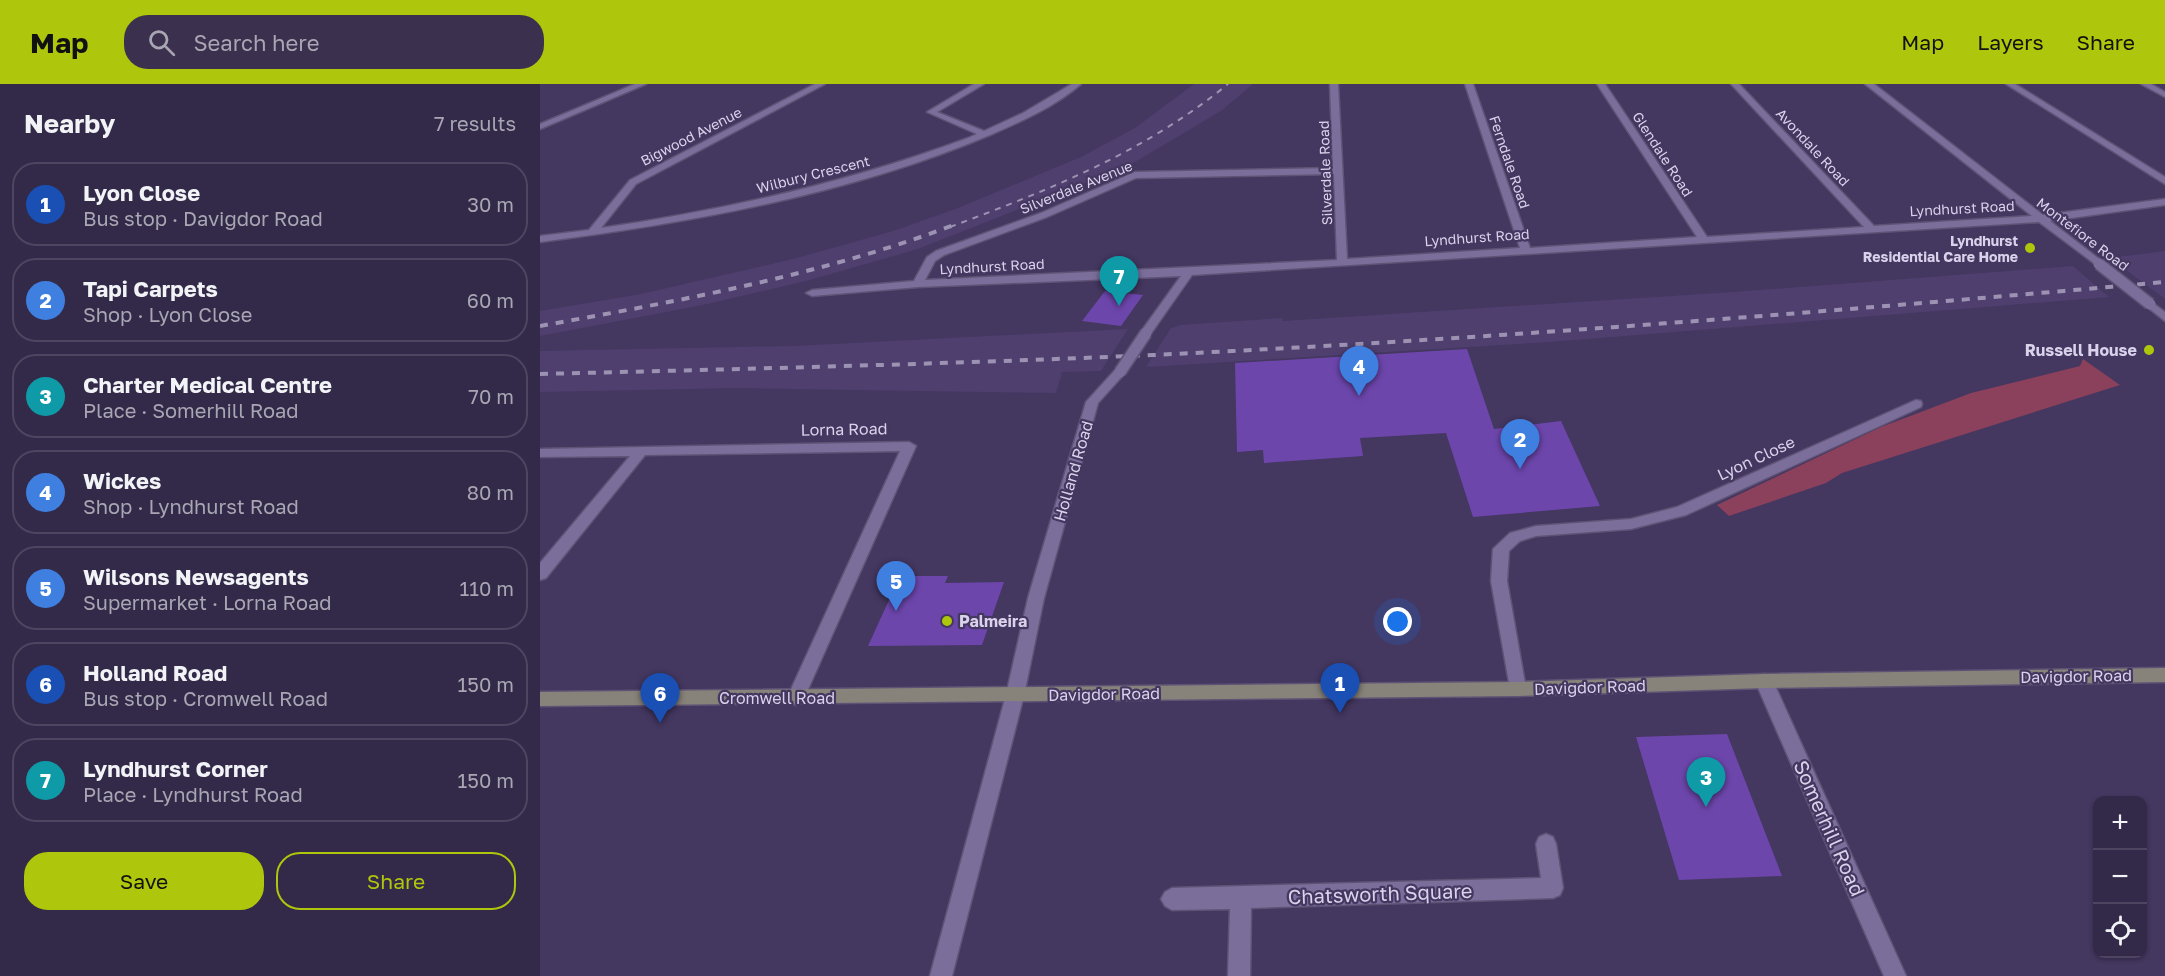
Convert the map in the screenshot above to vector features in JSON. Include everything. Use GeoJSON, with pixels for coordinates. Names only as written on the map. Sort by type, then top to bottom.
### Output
{"type":"FeatureCollection","features":[{"type":"Feature","properties":{"kind":"main road","name":"Davigdor Road"},"geometry":{"type":"LineString","coordinates":[[1014,695],[1517,689],[1764,681],[2165,675]]}},
{"type":"Feature","properties":{"kind":"main road","name":"Cromwell Road"},"geometry":{"type":"LineString","coordinates":[[540,699],[1014,695]]}},
{"type":"Feature","properties":{"kind":"street"},"geometry":{"type":"LineString","coordinates":[[540,127],[642,84]]}},
{"type":"Feature","properties":{"kind":"street","name":"Bigwood Avenue"},"geometry":{"type":"LineString","coordinates":[[591,233],[633,182],[820,84]]}},
{"type":"Feature","properties":{"kind":"street"},"geometry":{"type":"LineString","coordinates":[[980,84],[931,112],[983,134]]}},
{"type":"Feature","properties":{"kind":"street","name":"Wilbury Crescent"},"geometry":{"type":"LineString","coordinates":[[540,239],[684,217],[799,193],[910,162],[983,134],[1056,98],[1077,84]]}},
{"type":"Feature","properties":{"kind":"street","name":"Silverdale Road"},"geometry":{"type":"LineString","coordinates":[[1334,84],[1342,261]]}},
{"type":"Feature","properties":{"kind":"street","name":"Ferndale Road"},"geometry":{"type":"LineString","coordinates":[[1469,84],[1525,249]]}},
{"type":"Feature","properties":{"kind":"street","name":"Glendale Road"},"geometry":{"type":"LineString","coordinates":[[1601,84],[1703,239]]}},
{"type":"Feature","properties":{"kind":"street","name":"Avondale Road"},"geometry":{"type":"LineString","coordinates":[[1735,84],[1871,229]]}},
{"type":"Feature","properties":{"kind":"street","name":"Montefiore Road"},"geometry":{"type":"LineString","coordinates":[[1869,84],[2165,318]]}},
{"type":"Feature","properties":{"kind":"street"},"geometry":{"type":"LineString","coordinates":[[2010,84],[2165,181]]}},
{"type":"Feature","properties":{"kind":"street"},"geometry":{"type":"LineString","coordinates":[[2145,84],[2165,95]]}},
{"type":"Feature","properties":{"kind":"street","name":"Silverdale Avenue"},"geometry":{"type":"LineString","coordinates":[[918,284],[931,259],[940,254],[1044,215],[1134,175],[1338,171]]}},
{"type":"Feature","properties":{"kind":"street","name":"Lyndhurst Road"},"geometry":{"type":"LineString","coordinates":[[812,293],[918,284],[1189,272],[1525,249],[2039,219],[2165,202]]}},
{"type":"Feature","properties":{"kind":"street","name":"Holland Road"},"geometry":{"type":"LineString","coordinates":[[941,976],[1014,695],[1036,598],[1092,402],[1120,372],[1189,272]]}},
{"type":"Feature","properties":{"kind":"street","name":"Lyon Close"},"geometry":{"type":"LineString","coordinates":[[1517,689],[1499,581],[1501,549],[1515,537],[1536,531],[1631,524],[1681,511],[1916,404]]}},
{"type":"Feature","properties":{"kind":"street","name":"Lorna Road"},"geometry":{"type":"LineString","coordinates":[[540,453],[909,446],[796,698]]}},
{"type":"Feature","properties":{"kind":"street"},"geometry":{"type":"LineString","coordinates":[[540,574],[641,451]]}},
{"type":"Feature","properties":{"kind":"street","name":"Somerhill Road"},"geometry":{"type":"LineString","coordinates":[[1764,681],[1895,976]]}},
{"type":"Feature","properties":{"kind":"street","name":"Chatsworth Square"},"geometry":{"type":"LineString","coordinates":[[1241,898],[1553,888],[1546,844]]}},
{"type":"Feature","properties":{"kind":"street"},"geometry":{"type":"LineString","coordinates":[[1172,899],[1241,898],[1239,976]]}},
{"type":"Feature","properties":{"kind":"shaded area"},"geometry":{"type":"Polygon","coordinates":[[[1194,84],[1253,84],[1221,111],[1130,165],[918,249],[806,281],[703,305],[540,336],[540,311],[641,294],[793,259],[893,231],[958,208],[1081,157],[1135,128],[1194,84]]]}},
{"type":"Feature","properties":{"kind":"shaded area"},"geometry":{"type":"Polygon","coordinates":[[[2165,251],[2165,299],[2110,258],[2165,251]]]}},
{"type":"Feature","properties":{"kind":"shaded area"},"geometry":{"type":"Polygon","coordinates":[[[2073,266],[2109,297],[1550,342],[1146,367],[1171,328],[1181,325],[1282,318],[1283,321],[1734,292],[2073,266]]]}},
{"type":"Feature","properties":{"kind":"shaded area"},"geometry":{"type":"Polygon","coordinates":[[[1128,329],[1101,371],[1062,372],[1056,393],[736,388],[540,392],[540,351],[795,346],[1128,329]]]}},
{"type":"Feature","properties":{"kind":"shaded area"},"geometry":{"type":"Polygon","coordinates":[[[2083,359],[2120,385],[1842,473],[1826,483],[1729,516],[1717,505],[1881,427],[1971,393],[2080,366],[2083,359]]]}},
{"type":"Feature","properties":{"kind":"building"},"geometry":{"type":"Polygon","coordinates":[[[1105,291],[1143,295],[1121,326],[1082,321],[1105,291]]]}},
{"type":"Feature","properties":{"kind":"building"},"geometry":{"type":"Polygon","coordinates":[[[1467,349],[1494,429],[1561,421],[1600,506],[1473,517],[1446,433],[1360,438],[1363,456],[1264,463],[1263,450],[1237,452],[1235,363],[1467,349]]]}},
{"type":"Feature","properties":{"kind":"building","name":"Palmeira"},"geometry":{"type":"Polygon","coordinates":[[[900,576],[948,576],[945,583],[1004,582],[982,645],[868,646],[900,576]]]}},
{"type":"Feature","properties":{"kind":"building"},"geometry":{"type":"Polygon","coordinates":[[[1727,734],[1782,876],[1679,880],[1636,737],[1727,734]]]}},
{"type":"Feature","properties":{"kind":"railway"},"geometry":{"type":"LineString","coordinates":[[950,227],[1024,199],[1130,149],[1163,130],[1228,84]]}},
{"type":"Feature","properties":{"kind":"railway"},"geometry":{"type":"LineString","coordinates":[[540,326],[749,285],[853,258],[954,225]]}},
{"type":"Feature","properties":{"kind":"railway"},"geometry":{"type":"LineString","coordinates":[[540,374],[1000,361],[1406,341],[1659,324],[2165,282]]}},
{"type":"Feature","properties":{"kind":"place","name":"Lyndhurst Residential Care Home"},"geometry":{"type":"Point","coordinates":[2030,248]}},
{"type":"Feature","properties":{"kind":"place","name":"Lyndhurst Corner"},"geometry":{"type":"Point","coordinates":[1119,306]}},
{"type":"Feature","properties":{"kind":"place","name":"Russell House"},"geometry":{"type":"Point","coordinates":[2149,350]}},
{"type":"Feature","properties":{"kind":"place","name":"Wickes"},"geometry":{"type":"Point","coordinates":[1359,396]}},
{"type":"Feature","properties":{"kind":"place","name":"Tapi Carpets"},"geometry":{"type":"Point","coordinates":[1520,469]}},
{"type":"Feature","properties":{"kind":"place","name":"Wilsons Newsagents"},"geometry":{"type":"Point","coordinates":[896,611]}},
{"type":"Feature","properties":{"kind":"place","name":"Palmeira"},"geometry":{"type":"Point","coordinates":[947,621]}},
{"type":"Feature","properties":{"kind":"place","name":"Lyon Close"},"geometry":{"type":"Point","coordinates":[1340,713]}},
{"type":"Feature","properties":{"kind":"place","name":"Holland Road"},"geometry":{"type":"Point","coordinates":[660,723]}},
{"type":"Feature","properties":{"kind":"place","name":"Charter Medical Centre"},"geometry":{"type":"Point","coordinates":[1706,807]}}]}
